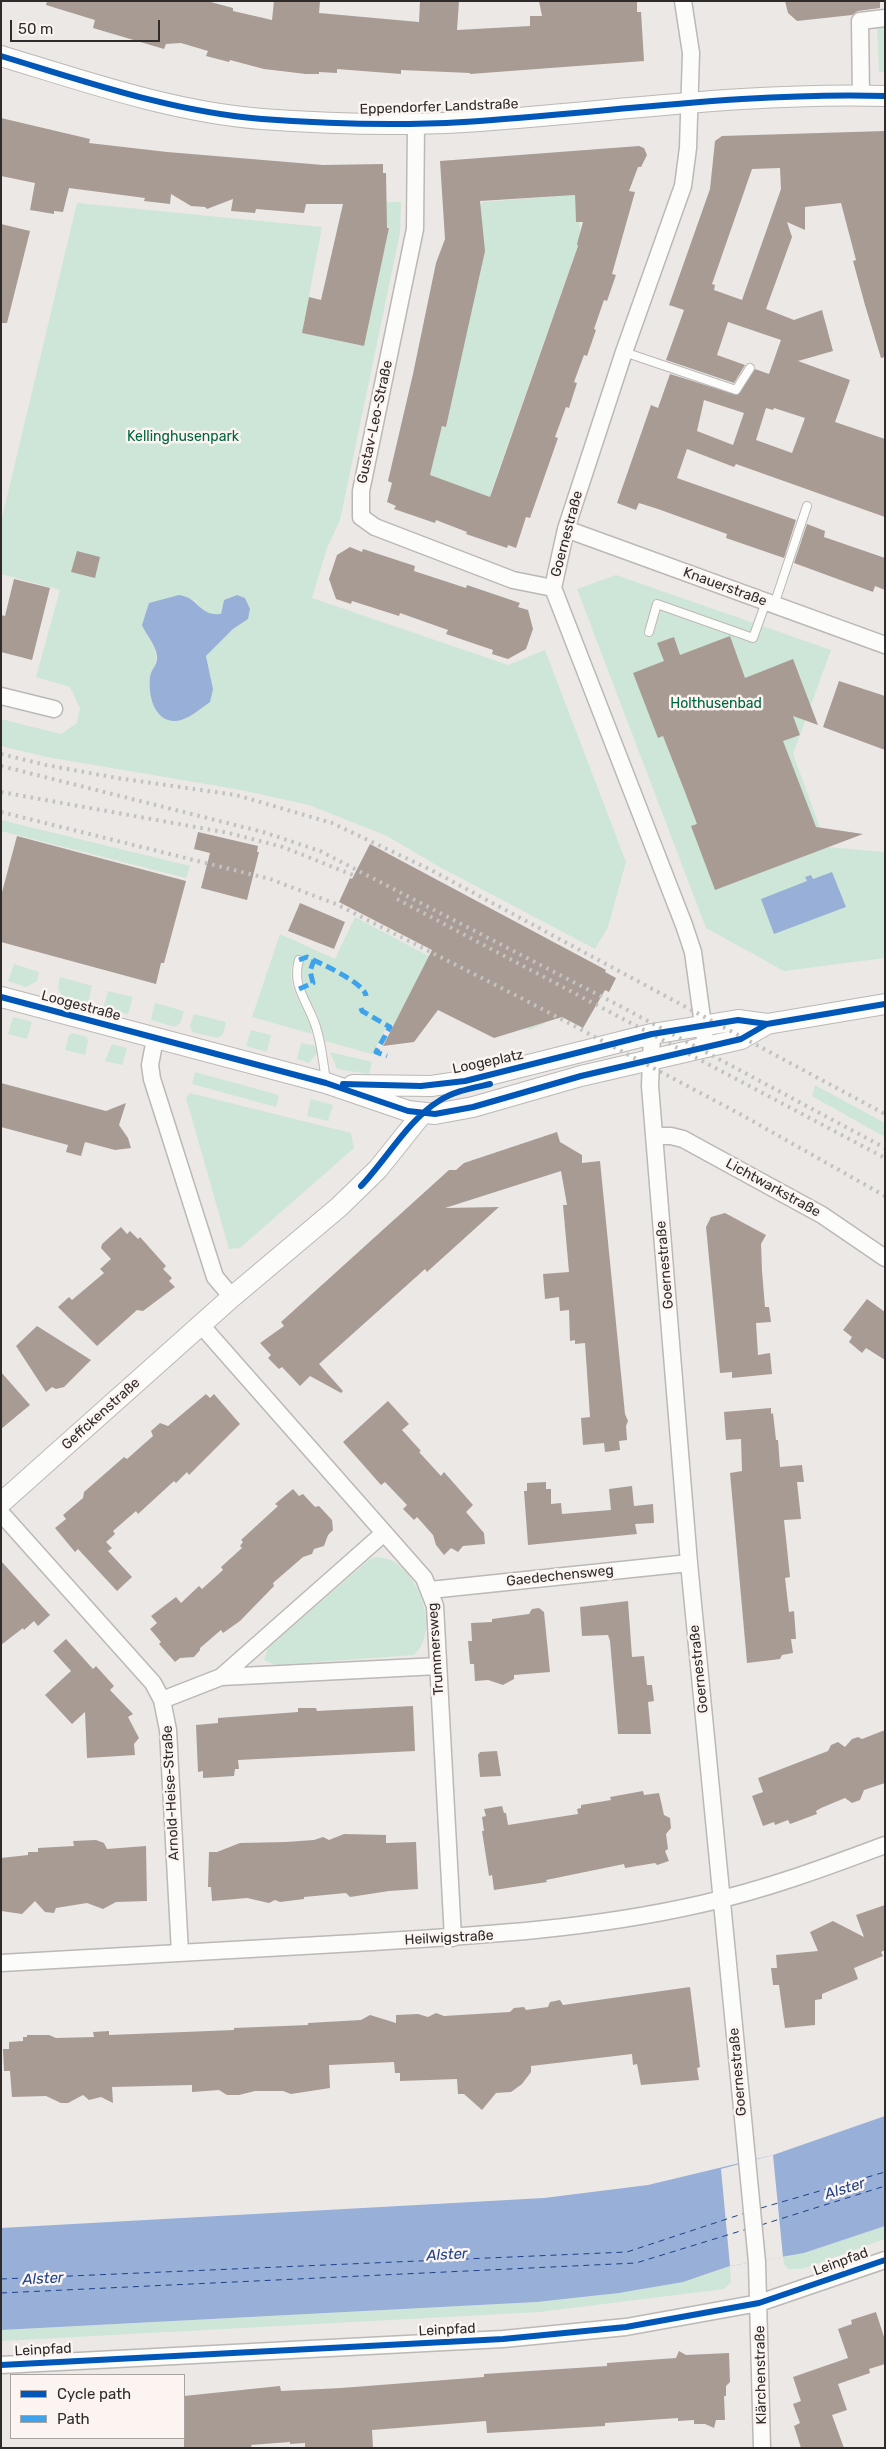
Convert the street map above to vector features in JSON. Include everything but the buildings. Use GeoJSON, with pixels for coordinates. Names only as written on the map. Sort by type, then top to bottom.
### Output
{"type":"FeatureCollection","features":[{"type":"Feature","properties":{"kind":"street","name":"Goernestraße"},"geometry":{"type":"LineString","coordinates":[[683,1],[691,53],[688,148],[683,186],[624,352],[566,529],[553,588],[684,925],[693,952],[706,1047]]}},
{"type":"Feature","properties":{"kind":"street"},"geometry":{"type":"LineString","coordinates":[[861,95],[860,21],[885,18]]}},
{"type":"Feature","properties":{"kind":"street","name":"Eppendorfer Landstraße"},"geometry":{"type":"LineString","coordinates":[[1,56],[128,94],[207,113],[323,123],[416,124],[690,102],[861,95],[885,96]]}},
{"type":"Feature","properties":{"kind":"street","name":"Gustav-Leo-Straße"},"geometry":{"type":"LineString","coordinates":[[416,124],[415,230],[361,491],[361,517],[375,527],[512,580],[553,588]]}},
{"type":"Feature","properties":{"kind":"street","name":"Knauerstraße"},"geometry":{"type":"LineString","coordinates":[[566,529],[885,645]]}},
{"type":"Feature","properties":{"kind":"street"},"geometry":{"type":"LineString","coordinates":[[1,696],[54,709]]}},
{"type":"Feature","properties":{"kind":"street","name":"Loogestraße"},"geometry":{"type":"LineString","coordinates":[[1,997],[155,1039]]}},
{"type":"Feature","properties":{"kind":"street"},"geometry":{"type":"LineString","coordinates":[[767,1024],[885,1004]]}},
{"type":"Feature","properties":{"kind":"street","name":"Loogeplatz"},"geometry":{"type":"LineString","coordinates":[[326,1083],[431,1086],[465,1081],[652,1034],[738,1020],[767,1024]]}},
{"type":"Feature","properties":{"kind":"street","name":"Loogeplatz"},"geometry":{"type":"LineString","coordinates":[[155,1039],[326,1083],[422,1114],[453,1112],[649,1059],[741,1038],[767,1024]]}},
{"type":"Feature","properties":{"kind":"street","name":"Goernestraße"},"geometry":{"type":"LineString","coordinates":[[652,1034],[649,1059],[688,1563],[757,2262],[759,2303]]}},
{"type":"Feature","properties":{"kind":"street"},"geometry":{"type":"LineString","coordinates":[[155,1039],[150,1065],[152,1079],[216,1277],[232,1297]]}},
{"type":"Feature","properties":{"kind":"street","name":"Loogeplatz"},"geometry":{"type":"LineString","coordinates":[[509,1097],[541,1063]]}},
{"type":"Feature","properties":{"kind":"street"},"geometry":{"type":"LineString","coordinates":[[397,1107],[390,1101],[389,1094],[392,1089],[400,1086]]}},
{"type":"Feature","properties":{"kind":"street"},"geometry":{"type":"LineString","coordinates":[[201,1326],[361,1186],[378,1169],[422,1114]]}},
{"type":"Feature","properties":{"kind":"street","name":"Lichtwarkstraße"},"geometry":{"type":"LineString","coordinates":[[655,1136],[671,1136],[683,1139],[822,1215],[885,1258]]}},
{"type":"Feature","properties":{"kind":"street","name":"Geffckenstraße"},"geometry":{"type":"LineString","coordinates":[[1,1503],[201,1326]]}},
{"type":"Feature","properties":{"kind":"street","name":"Trummersweg"},"geometry":{"type":"LineString","coordinates":[[201,1326],[424,1578],[430,1590],[435,1606],[453,1938]]}},
{"type":"Feature","properties":{"kind":"street","name":"Arnold-Heise-Straße"},"geometry":{"type":"LineString","coordinates":[[1,1513],[153,1683],[162,1700],[168,1730],[180,1953]]}},
{"type":"Feature","properties":{"kind":"street"},"geometry":{"type":"LineString","coordinates":[[220,1677],[384,1533]]}},
{"type":"Feature","properties":{"kind":"street","name":"Gaedechensweg"},"geometry":{"type":"LineString","coordinates":[[430,1590],[688,1563]]}},
{"type":"Feature","properties":{"kind":"street"},"geometry":{"type":"LineString","coordinates":[[162,1700],[220,1677],[438,1666]]}},
{"type":"Feature","properties":{"kind":"street","name":"Heilwigstraße"},"geometry":{"type":"LineString","coordinates":[[1,1963],[453,1938],[560,1928],[688,1907],[722,1899],[803,1876],[885,1845]]}},
{"type":"Feature","properties":{"kind":"street","name":"Leinpfad"},"geometry":{"type":"LineString","coordinates":[[1,2365],[503,2340],[626,2327],[759,2303],[885,2260]]}},
{"type":"Feature","properties":{"kind":"street","name":"Klärchenstraße"},"geometry":{"type":"LineString","coordinates":[[759,2303],[762,2448]]}},
{"type":"Feature","properties":{"kind":"lane"},"geometry":{"type":"LineString","coordinates":[[624,352],[736,390],[750,368]]}},
{"type":"Feature","properties":{"kind":"lane"},"geometry":{"type":"LineString","coordinates":[[649,632],[658,604],[753,638],[770,604],[806,506]]}},
{"type":"Feature","properties":{"kind":"lane"},"geometry":{"type":"LineString","coordinates":[[299,960],[296,968],[298,985],[318,1035],[326,1083]]}},
{"type":"Feature","properties":{"kind":"green space"},"geometry":{"type":"Polygon","coordinates":[[[885,25],[885,72],[879,72],[877,26],[885,25]]]}},
{"type":"Feature","properties":{"kind":"green space"},"geometry":{"type":"Polygon","coordinates":[[[575,195],[576,222],[579,222],[581,237],[491,492],[491,503],[429,478],[442,426],[446,427],[479,272],[480,206],[483,202],[575,195]]]}},
{"type":"Feature","properties":{"kind":"green space","name":"Kellinghusenpark"},"geometry":{"type":"Polygon","coordinates":[[[386,202],[401,202],[400,233],[340,520],[327,548],[312,598],[508,665],[545,650],[626,862],[608,927],[595,949],[436,865],[387,836],[309,805],[241,790],[47,757],[1,746],[1,719],[61,734],[77,723],[80,708],[70,687],[36,677],[60,590],[1,574],[1,522],[77,203],[322,227],[302,333],[363,346],[389,229],[385,227],[386,202]],[[236,595],[224,600],[221,614],[206,612],[195,600],[146,634],[156,654],[155,664],[150,676],[213,689],[206,656],[233,629],[248,619],[245,598],[236,595]]]}},
{"type":"Feature","properties":{"kind":"green space","name":"Holthusenbad"},"geometry":{"type":"Polygon","coordinates":[[[616,575],[831,650],[793,754],[827,847],[885,852],[885,958],[784,971],[706,928],[577,589],[616,575]]]}},
{"type":"Feature","properties":{"kind":"green space"},"geometry":{"type":"Polygon","coordinates":[[[1,820],[190,866],[186,878],[1,831],[1,820]]]}},
{"type":"Feature","properties":{"kind":"green space"},"geometry":{"type":"Polygon","coordinates":[[[355,917],[548,1019],[545,1023],[530,1030],[421,973],[394,1025],[389,1023],[372,1054],[325,1041],[318,1016],[304,989],[302,969],[292,964],[292,984],[307,1016],[312,1034],[252,1017],[280,934],[335,959],[355,917]]]}},
{"type":"Feature","properties":{"kind":"green space"},"geometry":{"type":"Polygon","coordinates":[[[14,964],[39,972],[37,981],[26,987],[8,981],[14,964]]]}},
{"type":"Feature","properties":{"kind":"green space"},"geometry":{"type":"Polygon","coordinates":[[[60,977],[92,986],[88,1004],[62,997],[58,988],[60,977]]]}},
{"type":"Feature","properties":{"kind":"green space"},"geometry":{"type":"Polygon","coordinates":[[[108,991],[133,997],[128,1014],[103,1008],[108,991]]]}},
{"type":"Feature","properties":{"kind":"green space"},"geometry":{"type":"Polygon","coordinates":[[[155,1003],[184,1011],[180,1023],[175,1027],[151,1020],[155,1003]]]}},
{"type":"Feature","properties":{"kind":"green space"},"geometry":{"type":"Polygon","coordinates":[[[194,1014],[226,1022],[223,1034],[218,1038],[192,1032],[190,1025],[194,1014]]]}},
{"type":"Feature","properties":{"kind":"green space"},"geometry":{"type":"Polygon","coordinates":[[[13,1017],[32,1022],[27,1039],[8,1034],[13,1017]]]}},
{"type":"Feature","properties":{"kind":"green space"},"geometry":{"type":"Polygon","coordinates":[[[251,1030],[271,1035],[267,1052],[246,1046],[251,1030]]]}},
{"type":"Feature","properties":{"kind":"green space"},"geometry":{"type":"Polygon","coordinates":[[[72,1033],[87,1037],[88,1042],[85,1055],[65,1050],[69,1035],[72,1033]]]}},
{"type":"Feature","properties":{"kind":"green space"},"geometry":{"type":"Polygon","coordinates":[[[301,1043],[316,1046],[318,1052],[309,1063],[297,1059],[301,1043]]]}},
{"type":"Feature","properties":{"kind":"green space"},"geometry":{"type":"Polygon","coordinates":[[[112,1044],[127,1048],[122,1065],[105,1061],[112,1044]]]}},
{"type":"Feature","properties":{"kind":"green space"},"geometry":{"type":"Polygon","coordinates":[[[330,1052],[372,1062],[369,1074],[337,1069],[330,1052]]]}},
{"type":"Feature","properties":{"kind":"green space"},"geometry":{"type":"Polygon","coordinates":[[[195,1072],[279,1095],[276,1107],[192,1084],[195,1072]]]}},
{"type":"Feature","properties":{"kind":"green space"},"geometry":{"type":"Polygon","coordinates":[[[815,1085],[885,1123],[885,1137],[812,1096],[815,1085]]]}},
{"type":"Feature","properties":{"kind":"green space"},"geometry":{"type":"Polygon","coordinates":[[[190,1093],[351,1133],[354,1148],[240,1248],[229,1249],[186,1098],[190,1093]]]}},
{"type":"Feature","properties":{"kind":"green space"},"geometry":{"type":"Polygon","coordinates":[[[311,1099],[333,1105],[328,1121],[307,1116],[311,1099]]]}},
{"type":"Feature","properties":{"kind":"green space"},"geometry":{"type":"Polygon","coordinates":[[[376,1557],[390,1560],[401,1567],[416,1586],[421,1598],[425,1610],[425,1635],[421,1646],[414,1655],[275,1665],[264,1660],[268,1648],[370,1559],[376,1557]]]}},
{"type":"Feature","properties":{"kind":"green space"},"geometry":{"type":"Polygon","coordinates":[[[885,2226],[885,2239],[802,2269],[788,2269],[784,2264],[783,2257],[804,2253],[885,2226]]]}},
{"type":"Feature","properties":{"kind":"green space"},"geometry":{"type":"Polygon","coordinates":[[[730,2266],[731,2282],[724,2289],[539,2312],[1,2341],[1,2330],[537,2302],[610,2294],[659,2286],[683,2281],[730,2266]]]}},
{"type":"Feature","properties":{"kind":"water"},"geometry":{"type":"Polygon","coordinates":[[[179,595],[186,597],[203,610],[213,614],[221,614],[224,600],[237,595],[245,598],[250,609],[248,619],[233,629],[206,656],[213,689],[210,702],[189,716],[176,721],[162,717],[154,706],[150,692],[150,677],[157,656],[155,648],[142,625],[149,603],[179,595]]]}},
{"type":"Feature","properties":{"kind":"water"},"geometry":{"type":"Polygon","coordinates":[[[832,872],[846,907],[774,934],[761,899],[807,881],[805,877],[811,875],[813,879],[832,872]]]}},
{"type":"Feature","properties":{"kind":"water","name":"Alster"},"geometry":{"type":"Polygon","coordinates":[[[885,2116],[885,2226],[804,2253],[730,2266],[683,2282],[619,2293],[537,2302],[1,2330],[1,2228],[544,2198],[648,2185],[773,2155],[885,2116]]]}},
{"type":"Feature","properties":{"kind":"pier"},"geometry":{"type":"Polygon","coordinates":[[[773,2155],[783,2257],[730,2266],[721,2169],[773,2155]]]}},
{"type":"Feature","properties":{"kind":"ferry route"},"geometry":{"type":"LineString","coordinates":[[761,2208],[885,2172]]}},
{"type":"Feature","properties":{"kind":"ferry route"},"geometry":{"type":"LineString","coordinates":[[761,2225],[885,2186]]}},
{"type":"Feature","properties":{"kind":"ferry route"},"geometry":{"type":"LineString","coordinates":[[1,2279],[627,2252],[745,2213]]}},
{"type":"Feature","properties":{"kind":"ferry route"},"geometry":{"type":"LineString","coordinates":[[1,2293],[636,2263],[747,2229]]}},
{"type":"Feature","properties":{"kind":"railway"},"geometry":{"type":"LineString","coordinates":[[1,754],[46,765],[117,778],[236,795],[332,823],[431,870],[885,1114]]}},
{"type":"Feature","properties":{"kind":"railway"},"geometry":{"type":"LineString","coordinates":[[1,766],[263,832],[320,851],[618,1005],[885,1148]]}},
{"type":"Feature","properties":{"kind":"railway"},"geometry":{"type":"LineString","coordinates":[[1,792],[229,833],[283,847],[353,875]]}},
{"type":"Feature","properties":{"kind":"railway"},"geometry":{"type":"LineString","coordinates":[[1,812],[270,879],[336,904],[527,1001],[740,1114],[885,1196]]}},
{"type":"Feature","properties":{"kind":"railway"},"geometry":{"type":"LineString","coordinates":[[397,899],[885,1158]]}},
{"type":"Feature","properties":{"kind":"marked path"},"geometry":{"type":"LineString","coordinates":[[299,960],[307,957],[331,969],[358,985],[366,996]]}},
{"type":"Feature","properties":{"kind":"marked path"},"geometry":{"type":"LineString","coordinates":[[299,989],[313,983],[310,971],[314,960]]}},
{"type":"Feature","properties":{"kind":"marked path"},"geometry":{"type":"LineString","coordinates":[[361,1008],[362,1011],[390,1027],[376,1052],[387,1056]]}},
{"type":"Feature","properties":{"kind":"cycle path"},"geometry":{"type":"LineString","coordinates":[[1,56],[98,86],[163,103],[229,115],[312,122],[363,124],[464,122],[727,100],[779,97],[885,96]]}},
{"type":"Feature","properties":{"kind":"cycle path"},"geometry":{"type":"LineString","coordinates":[[1,997],[326,1083],[408,1111],[435,1114],[473,1107],[581,1076],[741,1039],[767,1024],[885,1004]]}},
{"type":"Feature","properties":{"kind":"cycle path"},"geometry":{"type":"LineString","coordinates":[[343,1084],[421,1086],[465,1081],[652,1034],[738,1020],[767,1024]]}},
{"type":"Feature","properties":{"kind":"cycle path"},"geometry":{"type":"LineString","coordinates":[[361,1186],[408,1129],[428,1109],[451,1095],[490,1084]]}},
{"type":"Feature","properties":{"kind":"cycle path"},"geometry":{"type":"LineString","coordinates":[[1,2365],[503,2339],[626,2327],[759,2303],[885,2260]]}}]}
